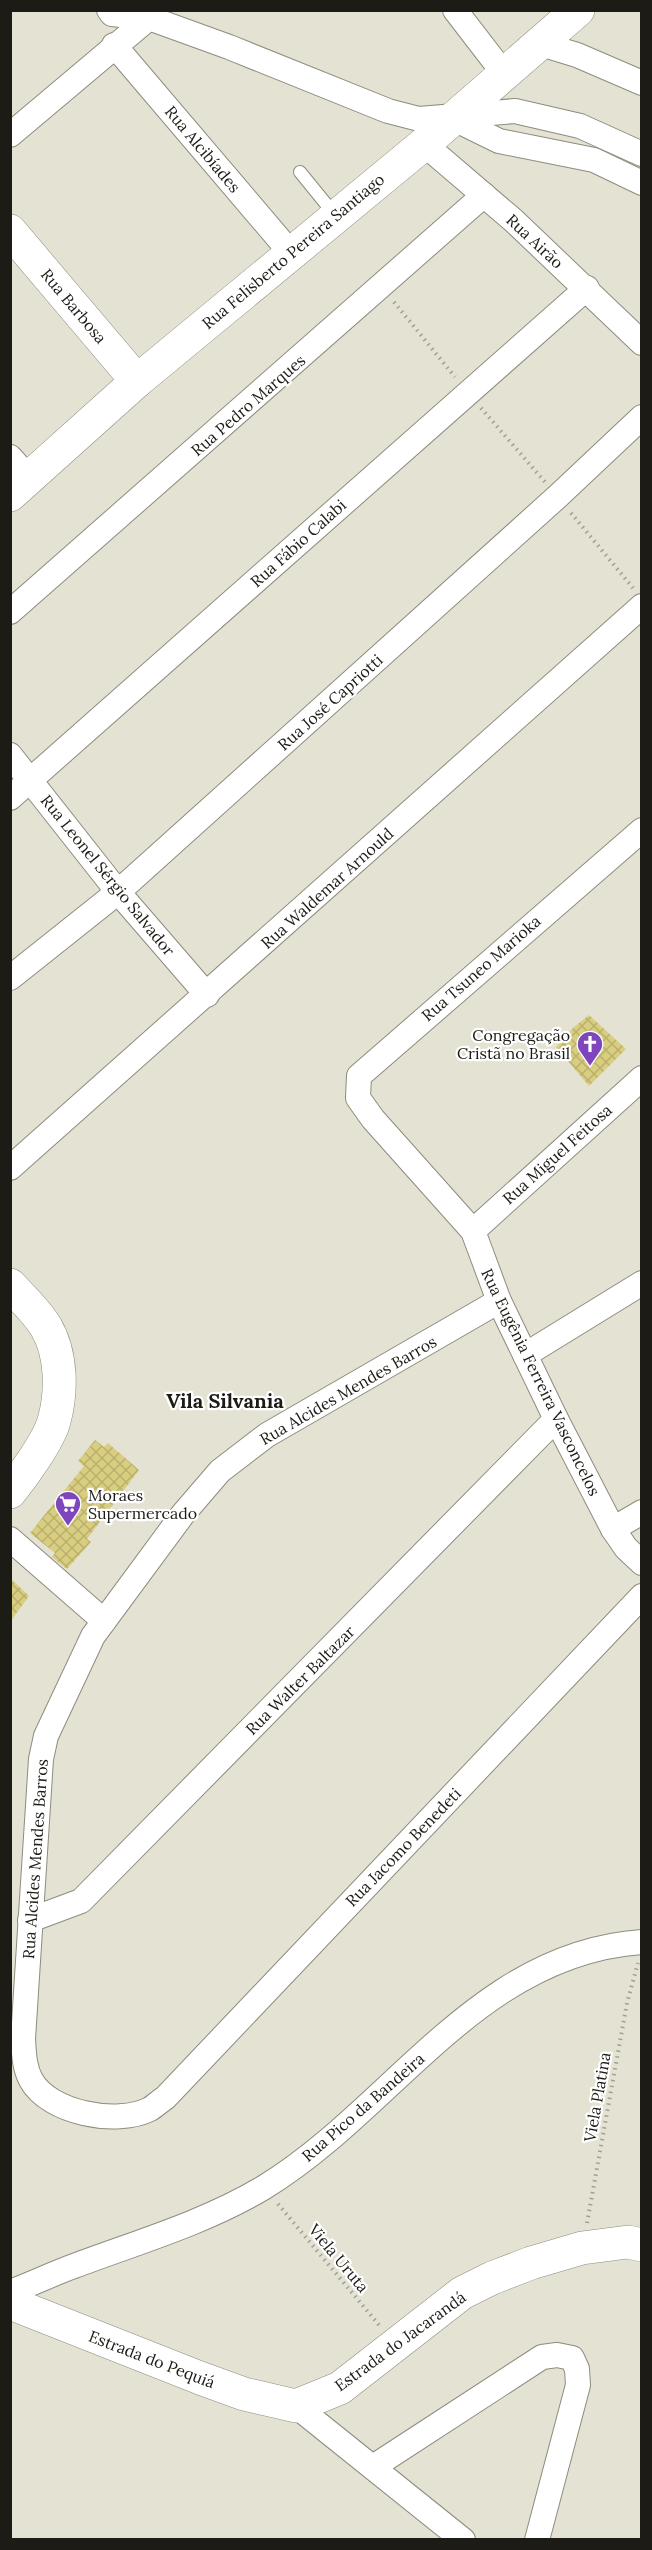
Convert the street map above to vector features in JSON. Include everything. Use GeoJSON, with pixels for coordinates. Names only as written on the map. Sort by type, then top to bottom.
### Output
{"type":"FeatureCollection","features":[{"type":"Feature","properties":{"kind":"street"},"geometry":{"type":"LineString","coordinates":[[109,10],[112,14],[151,13],[388,111],[419,119],[515,111],[580,126],[642,154]]}},
{"type":"Feature","properties":{"kind":"street"},"geometry":{"type":"LineString","coordinates":[[455,10],[505,75]]}},
{"type":"Feature","properties":{"kind":"street","name":"Rua Felisberto Pereira Santiago"},"geometry":{"type":"LineString","coordinates":[[17,477],[424,144],[578,10]]}},
{"type":"Feature","properties":{"kind":"street"},"geometry":{"type":"LineString","coordinates":[[10,135],[151,13]]}},
{"type":"Feature","properties":{"kind":"street"},"geometry":{"type":"LineString","coordinates":[[541,44],[577,55],[642,83]]}},
{"type":"Feature","properties":{"kind":"street","name":"Rua Alcibíades"},"geometry":{"type":"LineString","coordinates":[[114,45],[291,253]]}},
{"type":"Feature","properties":{"kind":"street"},"geometry":{"type":"LineString","coordinates":[[452,118],[499,141],[594,160],[642,183]]}},
{"type":"Feature","properties":{"kind":"street","name":"Rua Airão"},"geometry":{"type":"LineString","coordinates":[[424,144],[586,288],[642,343]]}},
{"type":"Feature","properties":{"kind":"street","name":"Rua Pedro Marques"},"geometry":{"type":"LineString","coordinates":[[10,612],[484,195]]}},
{"type":"Feature","properties":{"kind":"street","name":"Rua Barbosa"},"geometry":{"type":"LineString","coordinates":[[10,231],[137,381]]}},
{"type":"Feature","properties":{"kind":"street","name":"Rua Fábio Calabi"},"geometry":{"type":"LineString","coordinates":[[10,798],[586,288]]}},
{"type":"Feature","properties":{"kind":"street","name":"Rua José Capriotti"},"geometry":{"type":"LineString","coordinates":[[10,978],[118,892],[549,505],[642,417]]}},
{"type":"Feature","properties":{"kind":"street","name":"Rua Waldemar Arnould"},"geometry":{"type":"LineString","coordinates":[[10,1168],[642,606]]}},
{"type":"Feature","properties":{"kind":"street","name":"Rua Leonel Sérgio Salvador"},"geometry":{"type":"LineString","coordinates":[[10,756],[118,892],[207,995]]}},
{"type":"Feature","properties":{"kind":"street","name":"Rua Tsuneo Marioka"},"geometry":{"type":"LineString","coordinates":[[374,1119],[358,1098],[358,1076],[642,830]]}},
{"type":"Feature","properties":{"kind":"street","name":"Rua Miguel Feitosa"},"geometry":{"type":"LineString","coordinates":[[472,1231],[642,1078]]}},
{"type":"Feature","properties":{"kind":"street","name":"Rua Eugênia Ferreira Vasconcelos"},"geometry":{"type":"LineString","coordinates":[[374,1119],[472,1231],[499,1301],[556,1419],[613,1529],[626,1548],[642,1563]]}},
{"type":"Feature","properties":{"kind":"street"},"geometry":{"type":"LineString","coordinates":[[525,1355],[642,1283]]}},
{"type":"Feature","properties":{"kind":"street"},"geometry":{"type":"LineString","coordinates":[[10,1285],[46,1326],[56,1351],[59,1383],[54,1423],[24,1476],[10,1492]]}},
{"type":"Feature","properties":{"kind":"street","name":"Rua Alcides Mendes Barros"},"geometry":{"type":"LineString","coordinates":[[165,2098],[149,2109],[132,2114],[68,2110],[54,2103],[31,2081],[24,2064],[23,2039],[36,1805],[46,1736],[68,1684],[93,1636],[183,1514],[220,1471],[267,1435],[499,1301]]}},
{"type":"Feature","properties":{"kind":"street","name":"Rua Walter Baltazar"},"geometry":{"type":"LineString","coordinates":[[30,1920],[81,1901],[556,1419]]}},
{"type":"Feature","properties":{"kind":"street"},"geometry":{"type":"LineString","coordinates":[[613,1529],[642,1512]]}},
{"type":"Feature","properties":{"kind":"street"},"geometry":{"type":"LineString","coordinates":[[10,1539],[104,1621]]}},
{"type":"Feature","properties":{"kind":"street","name":"Rua Jacomo Benedeti"},"geometry":{"type":"LineString","coordinates":[[165,2098],[642,1596]]}},
{"type":"Feature","properties":{"kind":"street","name":"Rua Pico da Bandeira"},"geometry":{"type":"LineString","coordinates":[[10,2292],[71,2266],[209,2216],[264,2187],[330,2139],[461,2020],[515,1982],[571,1957],[626,1943],[640,1952]]}},
{"type":"Feature","properties":{"kind":"street","name":"Estrada do Jacarandá"},"geometry":{"type":"LineString","coordinates":[[296,2406],[340,2388],[462,2293],[482,2283],[531,2263],[582,2248],[628,2242],[642,2245]]}},
{"type":"Feature","properties":{"kind":"street","name":"Estrada do Pequiá"},"geometry":{"type":"LineString","coordinates":[[10,2303],[244,2394],[296,2406]]}},
{"type":"Feature","properties":{"kind":"street"},"geometry":{"type":"LineString","coordinates":[[373,2467],[542,2357],[557,2355],[572,2358],[577,2369],[578,2385],[537,2540]]}},
{"type":"Feature","properties":{"kind":"street"},"geometry":{"type":"LineString","coordinates":[[296,2406],[463,2540]]}},
{"type":"Feature","properties":{"kind":"lane"},"geometry":{"type":"LineString","coordinates":[[300,171],[336,216]]}},
{"type":"Feature","properties":{"kind":"path"},"geometry":{"type":"LineString","coordinates":[[382,287],[467,392]]}},
{"type":"Feature","properties":{"kind":"path","name":"Viela Platina"},"geometry":{"type":"LineString","coordinates":[[582,2248],[627,2003],[640,1952]]}},
{"type":"Feature","properties":{"kind":"path","name":"Viela Uruta"},"geometry":{"type":"LineString","coordinates":[[264,2187],[395,2343]]}},
{"type":"Feature","properties":{"kind":"building","name":"Congregação Cristã no Brasil"},"geometry":{"type":"Polygon","coordinates":[[[589,1015],[626,1049],[589,1086],[556,1047],[573,1028],[589,1015]]]}},
{"type":"Feature","properties":{"kind":"building"},"geometry":{"type":"Polygon","coordinates":[[[95,1440],[104,1447],[108,1443],[139,1470],[87,1539],[91,1542],[67,1569],[52,1557],[55,1553],[30,1533],[84,1466],[78,1461],[95,1440]]]}},
{"type":"Feature","properties":{"kind":"building"},"geometry":{"type":"Polygon","coordinates":[[[10,1578],[29,1596],[10,1622],[10,1578]]]}},
{"type":"Feature","properties":{"kind":"place","name":"Congregação Cristã no Brasil"},"geometry":{"type":"Point","coordinates":[590,1067]}},
{"type":"Feature","properties":{"kind":"place","name":"Moraes Supermercado"},"geometry":{"type":"Point","coordinates":[68,1527]}},
{"type":"Feature","properties":{"kind":"district","name":"Vila Silvania"},"geometry":{"type":"Point","coordinates":[225,1400]}}]}
